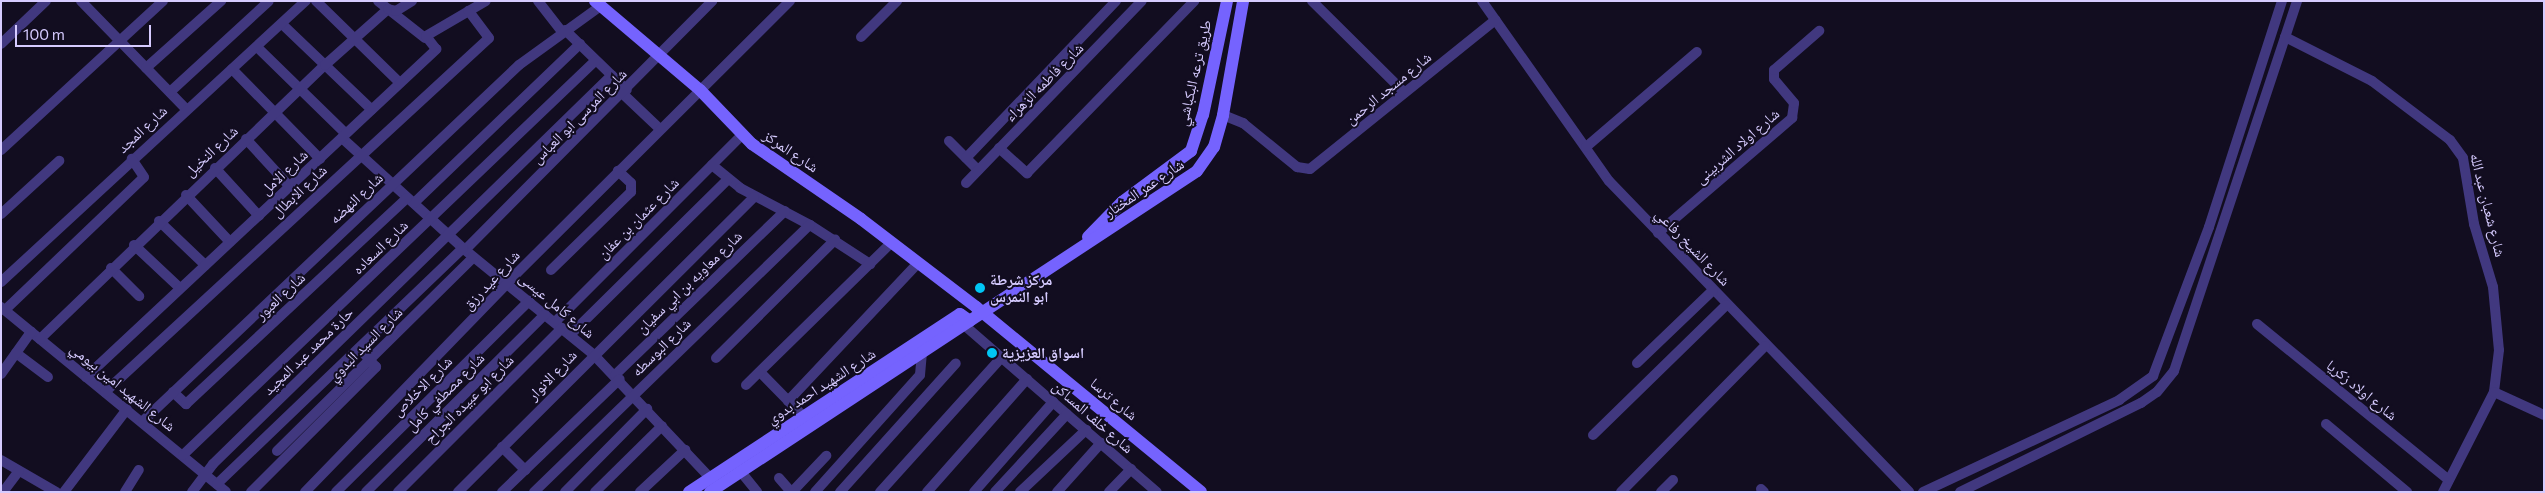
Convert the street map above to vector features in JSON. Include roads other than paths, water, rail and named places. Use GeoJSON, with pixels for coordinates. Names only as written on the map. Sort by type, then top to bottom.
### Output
{"type":"FeatureCollection","features":[{"type":"Feature","properties":{"kind":"street"},"geometry":{"type":"LineString","coordinates":[[1,44],[46,1]]}},
{"type":"Feature","properties":{"kind":"street"},"geometry":{"type":"LineString","coordinates":[[81,1],[186,109]]}},
{"type":"Feature","properties":{"kind":"street"},"geometry":{"type":"LineString","coordinates":[[1,150],[163,1]]}},
{"type":"Feature","properties":{"kind":"street"},"geometry":{"type":"LineString","coordinates":[[146,68],[221,1]]}},
{"type":"Feature","properties":{"kind":"street"},"geometry":{"type":"LineString","coordinates":[[170,92],[269,1]]}},
{"type":"Feature","properties":{"kind":"street","name":"شارع المجد"},"geometry":{"type":"LineString","coordinates":[[1,282],[186,109],[258,47],[306,1]]}},
{"type":"Feature","properties":{"kind":"street"},"geometry":{"type":"LineString","coordinates":[[316,1],[400,83]]}},
{"type":"Feature","properties":{"kind":"street"},"geometry":{"type":"LineString","coordinates":[[378,1],[425,38],[486,1]]}},
{"type":"Feature","properties":{"kind":"street","name":"شارع النخيل"},"geometry":{"type":"LineString","coordinates":[[40,339],[186,195],[325,65],[388,9],[396,11],[412,1]]}},
{"type":"Feature","properties":{"kind":"street"},"geometry":{"type":"LineString","coordinates":[[538,1],[564,31],[612,75],[625,92],[660,129]]}},
{"type":"Feature","properties":{"kind":"street","name":"شارع المرسى ابو العباس"},"geometry":{"type":"LineString","coordinates":[[217,484],[464,249],[625,92],[712,1]]}},
{"type":"Feature","properties":{"kind":"street","name":"شارع عيد رزق"},"geometry":{"type":"LineString","coordinates":[[305,492],[618,171],[790,1]]}},
{"type":"Feature","properties":{"kind":"street"},"geometry":{"type":"LineString","coordinates":[[861,37],[898,1]]}},
{"type":"Feature","properties":{"kind":"street"},"geometry":{"type":"LineString","coordinates":[[966,158],[1116,1]]}},
{"type":"Feature","properties":{"kind":"street","name":"شارع فاطمه الزهراء"},"geometry":{"type":"LineString","coordinates":[[966,183],[1142,1]]}},
{"type":"Feature","properties":{"kind":"street"},"geometry":{"type":"LineString","coordinates":[[999,148],[1027,173],[1194,1]]}},
{"type":"Feature","properties":{"kind":"street","name":"طريق ترعه البكباشي"},"geometry":{"type":"LineString","coordinates":[[1081,249],[1122,202],[1190,151],[1204,114],[1227,1]]}},
{"type":"Feature","properties":{"kind":"street","name":"شارع عمر المختار"},"geometry":{"type":"LineString","coordinates":[[983,312],[1198,171],[1214,147],[1223,115],[1243,1]]}},
{"type":"Feature","properties":{"kind":"street"},"geometry":{"type":"LineString","coordinates":[[1312,1],[1404,92]]}},
{"type":"Feature","properties":{"kind":"street","name":"شارع الشيخ رفاعي"},"geometry":{"type":"LineString","coordinates":[[1482,1],[1609,181],[1765,346],[1879,457],[1909,492]]}},
{"type":"Feature","properties":{"kind":"street"},"geometry":{"type":"LineString","coordinates":[[1923,492],[2138,390],[2153,376],[2167,347],[2282,1]]}},
{"type":"Feature","properties":{"kind":"street"},"geometry":{"type":"LineString","coordinates":[[1960,492],[2141,403],[2165,384],[2182,352],[2297,1]]}},
{"type":"Feature","properties":{"kind":"street","name":"شارع النهضه"},"geometry":{"type":"LineString","coordinates":[[143,421],[519,65],[597,4]]}},
{"type":"Feature","properties":{"kind":"street","name":"شارع المركز"},"geometry":{"type":"LineString","coordinates":[[597,4],[700,90],[742,135],[892,242],[983,312]]}},
{"type":"Feature","properties":{"kind":"street","name":"شارع الابطال"},"geometry":{"type":"LineString","coordinates":[[106,392],[360,155],[490,38],[469,11]]}},
{"type":"Feature","properties":{"kind":"street","name":"شارع مسجد الرحمن"},"geometry":{"type":"LineString","coordinates":[[1223,115],[1244,123],[1297,167],[1317,166],[1404,92],[1495,20]]}},
{"type":"Feature","properties":{"kind":"street"},"geometry":{"type":"LineString","coordinates":[[282,24],[372,110]]}},
{"type":"Feature","properties":{"kind":"street","name":"شارع اولاد الشربينى"},"geometry":{"type":"LineString","coordinates":[[1658,233],[1792,118],[1796,107],[1774,79],[1774,70],[1819,30]]}},
{"type":"Feature","properties":{"kind":"street","name":"شارع شعبان عبد الله"},"geometry":{"type":"LineString","coordinates":[[2285,36],[2372,81],[2458,148],[2497,308],[2499,350],[2494,392],[2442,492]]}},
{"type":"Feature","properties":{"kind":"street","name":"شارع الامل"},"geometry":{"type":"LineString","coordinates":[[86,377],[437,49],[425,38]]}},
{"type":"Feature","properties":{"kind":"street","name":"شارع العبور"},"geometry":{"type":"LineString","coordinates":[[173,392],[186,404],[580,44]]}},
{"type":"Feature","properties":{"kind":"street","name":"شارع كامل عيسى"},"geometry":{"type":"LineString","coordinates":[[258,47],[300,89],[360,155],[464,249],[593,354],[617,377],[685,450],[715,487]]}},
{"type":"Feature","properties":{"kind":"street"},"geometry":{"type":"LineString","coordinates":[[1586,147],[1697,52]]}},
{"type":"Feature","properties":{"kind":"street","name":"شارع السعاده"},"geometry":{"type":"LineString","coordinates":[[183,455],[596,60]]}},
{"type":"Feature","properties":{"kind":"street"},"geometry":{"type":"LineString","coordinates":[[232,69],[320,159]]}},
{"type":"Feature","properties":{"kind":"street","name":"حارة محمد عبد المجيد"},"geometry":{"type":"LineString","coordinates":[[192,492],[204,474],[612,75]]}},
{"type":"Feature","properties":{"kind":"street"},"geometry":{"type":"LineString","coordinates":[[2240,128],[2255,131]]}},
{"type":"Feature","properties":{"kind":"street","name":"شارع عثمان بن عفان"},"geometry":{"type":"LineString","coordinates":[[558,325],[742,135]]}},
{"type":"Feature","properties":{"kind":"street"},"geometry":{"type":"LineString","coordinates":[[246,139],[290,187]]}},
{"type":"Feature","properties":{"kind":"street"},"geometry":{"type":"LineString","coordinates":[[949,141],[978,170]]}},
{"type":"Feature","properties":{"kind":"street"},"geometry":{"type":"LineString","coordinates":[[3,308],[144,177],[132,160]]}},
{"type":"Feature","properties":{"kind":"street"},"geometry":{"type":"LineString","coordinates":[[1,214],[59,161]]}},
{"type":"Feature","properties":{"kind":"street"},"geometry":{"type":"LineString","coordinates":[[712,165],[754,197],[810,225],[870,264]]}},
{"type":"Feature","properties":{"kind":"street"},"geometry":{"type":"LineString","coordinates":[[216,168],[259,216]]}},
{"type":"Feature","properties":{"kind":"street"},"geometry":{"type":"LineString","coordinates":[[551,270],[631,192],[632,185],[618,171]]}},
{"type":"Feature","properties":{"kind":"street"},"geometry":{"type":"LineString","coordinates":[[570,335],[728,179]]}},
{"type":"Feature","properties":{"kind":"street"},"geometry":{"type":"LineString","coordinates":[[186,195],[230,242]]}},
{"type":"Feature","properties":{"kind":"street","name":"شارع الانوار"},"geometry":{"type":"LineString","coordinates":[[458,492],[593,354],[754,197]]}},
{"type":"Feature","properties":{"kind":"street","name":"شارع معاويه بن ابي سفيان"},"geometry":{"type":"LineString","coordinates":[[502,492],[785,211]]}},
{"type":"Feature","properties":{"kind":"street"},"geometry":{"type":"LineString","coordinates":[[159,221],[205,265]]}},
{"type":"Feature","properties":{"kind":"street","name":"شارع البوسطه"},"geometry":{"type":"LineString","coordinates":[[534,492],[810,225]]}},
{"type":"Feature","properties":{"kind":"street"},"geometry":{"type":"LineString","coordinates":[[716,358],[835,240]]}},
{"type":"Feature","properties":{"kind":"street"},"geometry":{"type":"LineString","coordinates":[[746,385],[892,242]]}},
{"type":"Feature","properties":{"kind":"street"},"geometry":{"type":"LineString","coordinates":[[134,245],[180,288]]}},
{"type":"Feature","properties":{"kind":"street","name":"شارع السيد البدوي"},"geometry":{"type":"LineString","coordinates":[[370,360],[474,257]]}},
{"type":"Feature","properties":{"kind":"street"},"geometry":{"type":"LineString","coordinates":[[788,400],[918,263]]}},
{"type":"Feature","properties":{"kind":"street"},"geometry":{"type":"LineString","coordinates":[[111,268],[139,296]]}},
{"type":"Feature","properties":{"kind":"street"},"geometry":{"type":"LineString","coordinates":[[1637,363],[1713,290]]}},
{"type":"Feature","properties":{"kind":"street","name":"شارع الاخلاص"},"geometry":{"type":"LineString","coordinates":[[336,492],[529,301]]}},
{"type":"Feature","properties":{"kind":"street"},"geometry":{"type":"LineString","coordinates":[[1593,435],[1726,305]]}},
{"type":"Feature","properties":{"kind":"street","name":"شارع الشهيد امين بيومي"},"geometry":{"type":"LineString","coordinates":[[3,308],[86,377],[143,421],[226,492]]}},
{"type":"Feature","properties":{"kind":"street","name":"شارع الشهيد احمد بدوي"},"geometry":{"type":"LineString","coordinates":[[808,420],[922,353],[983,312]]}},
{"type":"Feature","properties":{"kind":"street","name":"شارع ترسا"},"geometry":{"type":"LineString","coordinates":[[983,312],[1201,492]]}},
{"type":"Feature","properties":{"kind":"street","name":"شارع مصطفي كامل"},"geometry":{"type":"LineString","coordinates":[[366,492],[545,314]]}},
{"type":"Feature","properties":{"kind":"street","name":"شارع الشهيد احمد بدوي"},"geometry":{"type":"LineString","coordinates":[[689,492],[715,487],[736,468],[960,314],[967,323]]}},
{"type":"Feature","properties":{"kind":"street","name":"شارع خلف المساكن"},"geometry":{"type":"LineString","coordinates":[[967,323],[1002,357],[1155,491]]}},
{"type":"Feature","properties":{"kind":"street","name":"شارع اولاد زكريا"},"geometry":{"type":"LineString","coordinates":[[2257,324],[2448,480]]}},
{"type":"Feature","properties":{"kind":"street","name":"شارع ابو عبيده الجراح"},"geometry":{"type":"LineString","coordinates":[[398,492],[558,325]]}},
{"type":"Feature","properties":{"kind":"street"},"geometry":{"type":"LineString","coordinates":[[1,374],[31,332]]}},
{"type":"Feature","properties":{"kind":"street"},"geometry":{"type":"LineString","coordinates":[[1621,492],[1765,346]]}},
{"type":"Feature","properties":{"kind":"street"},"geometry":{"type":"LineString","coordinates":[[2167,347],[2182,352]]}},
{"type":"Feature","properties":{"kind":"street"},"geometry":{"type":"LineString","coordinates":[[251,492],[280,454],[376,367],[359,348]]}},
{"type":"Feature","properties":{"kind":"street"},"geometry":{"type":"LineString","coordinates":[[16,353],[48,377]]}},
{"type":"Feature","properties":{"kind":"street"},"geometry":{"type":"LineString","coordinates":[[816,492],[920,375],[922,353]]}},
{"type":"Feature","properties":{"kind":"street"},"geometry":{"type":"LineString","coordinates":[[880,492],[1002,357]]}},
{"type":"Feature","properties":{"kind":"street"},"geometry":{"type":"LineString","coordinates":[[840,492],[956,363]]}},
{"type":"Feature","properties":{"kind":"street"},"geometry":{"type":"LineString","coordinates":[[760,372],[808,420]]}},
{"type":"Feature","properties":{"kind":"street"},"geometry":{"type":"LineString","coordinates":[[927,492],[1027,379]]}},
{"type":"Feature","properties":{"kind":"street"},"geometry":{"type":"LineString","coordinates":[[2494,392],[2544,415]]}},
{"type":"Feature","properties":{"kind":"street"},"geometry":{"type":"LineString","coordinates":[[974,492],[1053,402]]}},
{"type":"Feature","properties":{"kind":"street"},"geometry":{"type":"LineString","coordinates":[[1,460],[57,491],[127,409]]}},
{"type":"Feature","properties":{"kind":"street"},"geometry":{"type":"LineString","coordinates":[[565,492],[647,409]]}},
{"type":"Feature","properties":{"kind":"street"},"geometry":{"type":"LineString","coordinates":[[995,492],[1067,414]]}},
{"type":"Feature","properties":{"kind":"street"},"geometry":{"type":"LineString","coordinates":[[2326,424],[2407,492]]}},
{"type":"Feature","properties":{"kind":"street"},"geometry":{"type":"LineString","coordinates":[[595,492],[662,426]]}},
{"type":"Feature","properties":{"kind":"street"},"geometry":{"type":"LineString","coordinates":[[1020,492],[1086,430]]}},
{"type":"Feature","properties":{"kind":"street"},"geometry":{"type":"LineString","coordinates":[[262,441],[280,454]]}},
{"type":"Feature","properties":{"kind":"street"},"geometry":{"type":"LineString","coordinates":[[1057,492],[1101,444]]}},
{"type":"Feature","properties":{"kind":"street"},"geometry":{"type":"LineString","coordinates":[[502,447],[525,470]]}},
{"type":"Feature","properties":{"kind":"street"},"geometry":{"type":"LineString","coordinates":[[640,492],[685,450]]}},
{"type":"Feature","properties":{"kind":"street"},"geometry":{"type":"LineString","coordinates":[[779,478],[791,492],[826,456]]}},
{"type":"Feature","properties":{"kind":"street"},"geometry":{"type":"LineString","coordinates":[[736,468],[756,492]]}},
{"type":"Feature","properties":{"kind":"street"},"geometry":{"type":"LineString","coordinates":[[1109,492],[1131,469]]}},
{"type":"Feature","properties":{"kind":"street"},"geometry":{"type":"LineString","coordinates":[[124,492],[139,470]]}},
{"type":"Feature","properties":{"kind":"street"},"geometry":{"type":"LineString","coordinates":[[3,492],[19,471]]}},
{"type":"Feature","properties":{"kind":"street"},"geometry":{"type":"LineString","coordinates":[[1661,492],[1673,480]]}},
{"type":"Feature","properties":{"kind":"place","name":"مركز شرطة ابو النمرس"},"geometry":{"type":"Point","coordinates":[980,288]}},
{"type":"Feature","properties":{"kind":"place","name":"اسواق العزيزية"},"geometry":{"type":"Point","coordinates":[992,353]}}]}
